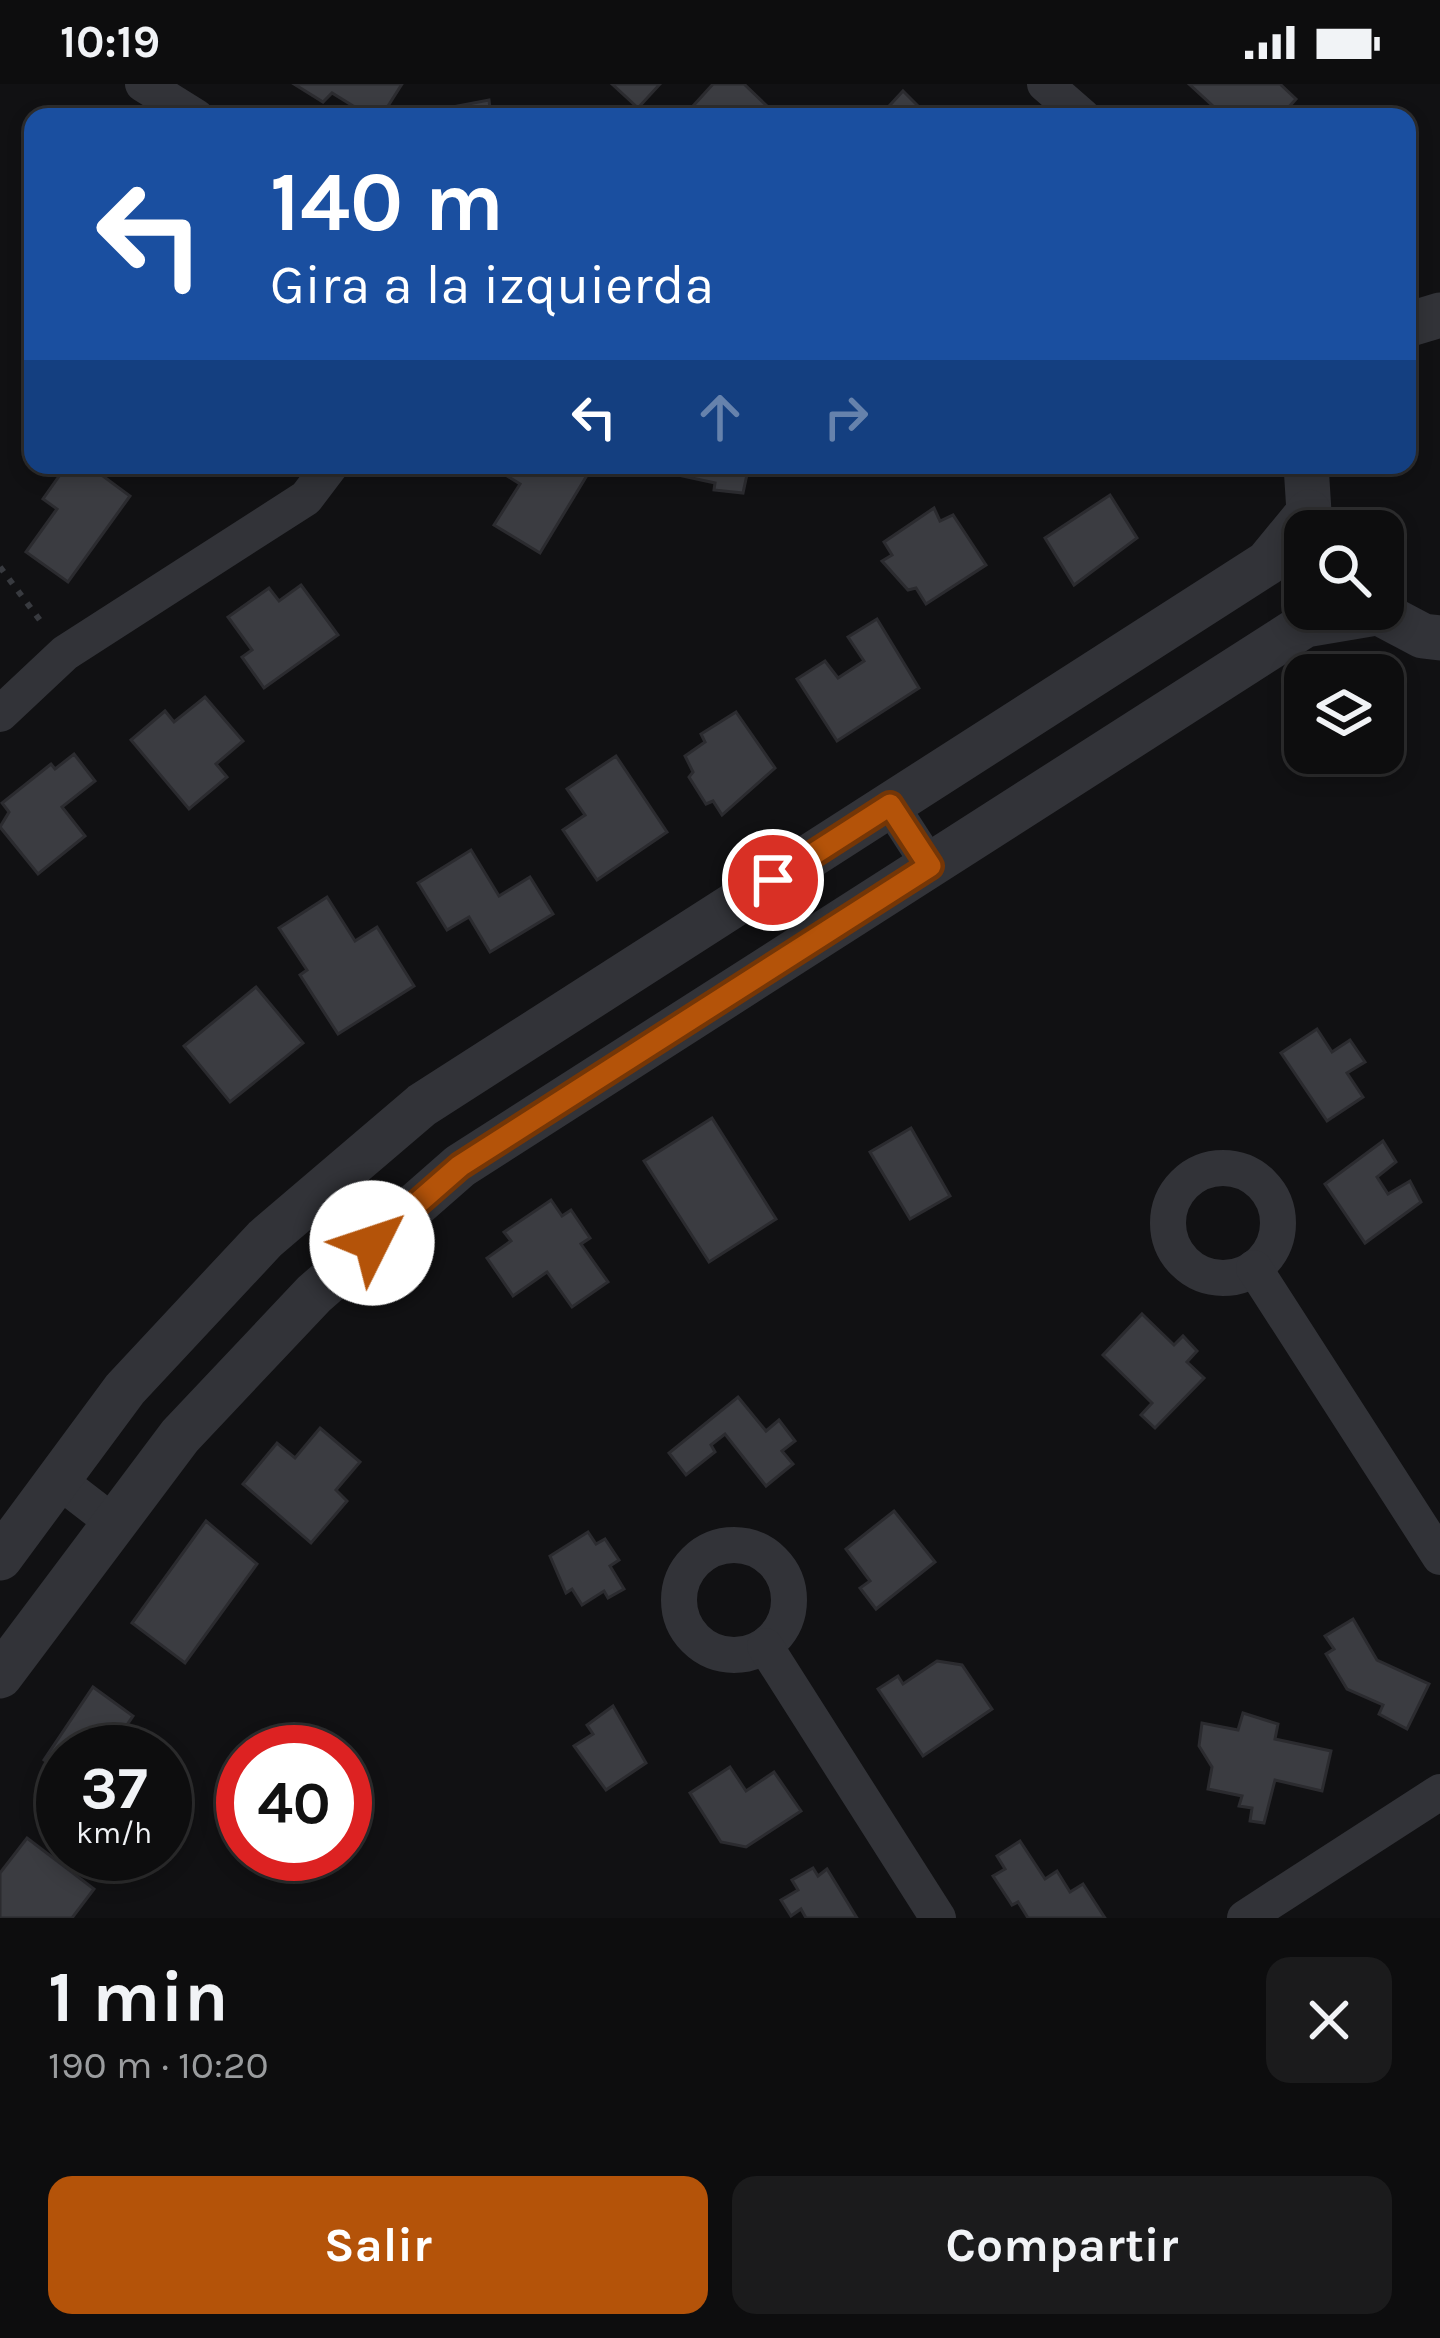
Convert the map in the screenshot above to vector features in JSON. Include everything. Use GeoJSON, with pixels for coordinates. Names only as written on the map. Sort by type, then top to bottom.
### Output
{"type":"FeatureCollection","features":[{"type":"Feature","properties":{"kind":"street"},"geometry":{"type":"LineString","coordinates":[[143,84],[182,108]]}},
{"type":"Feature","properties":{"kind":"street"},"geometry":{"type":"LineString","coordinates":[[1045,84],[1073,108]]}},
{"type":"Feature","properties":{"kind":"street"},"geometry":{"type":"LineString","coordinates":[[0,714],[65,653],[306,498],[324,474]]}},
{"type":"Feature","properties":{"kind":"street"},"geometry":{"type":"LineString","coordinates":[[1307,474],[1312,510]]}},
{"type":"Feature","properties":{"kind":"street"},"geometry":{"type":"LineString","coordinates":[[0,1558],[125,1390],[266,1239],[422,1105],[1284,548]]}},
{"type":"Feature","properties":{"kind":"street"},"geometry":{"type":"LineString","coordinates":[[1404,623],[1440,638]]}},
{"type":"Feature","properties":{"kind":"street"},"geometry":{"type":"LineString","coordinates":[[0,1676],[180,1436],[314,1294],[460,1166],[1300,630]]}},
{"type":"Feature","properties":{"kind":"street"},"geometry":{"type":"LineString","coordinates":[[890,805],[930,866]]}},
{"type":"Feature","properties":{"kind":"street"},"geometry":{"type":"LineString","coordinates":[[1254,1268],[1440,1557]]}},
{"type":"Feature","properties":{"kind":"street"},"geometry":{"type":"LineString","coordinates":[[58,1480],[116,1524]]}},
{"type":"Feature","properties":{"kind":"street"},"geometry":{"type":"LineString","coordinates":[[765,1646],[938,1918]]}},
{"type":"Feature","properties":{"kind":"street"},"geometry":{"type":"LineString","coordinates":[[1245,1918],[1440,1792]]}},
{"type":"Feature","properties":{"kind":"path"},"geometry":{"type":"LineString","coordinates":[[0,567],[65,653]]}},
{"type":"Feature","properties":{"kind":"building"},"geometry":{"type":"Polygon","coordinates":[[[294,84],[402,84],[387,108],[356,108],[332,93],[323,102],[294,84]]]}},
{"type":"Feature","properties":{"kind":"building"},"geometry":{"type":"Polygon","coordinates":[[[612,84],[660,84],[638,108],[612,84]]]}},
{"type":"Feature","properties":{"kind":"building"},"geometry":{"type":"Polygon","coordinates":[[[713,84],[744,84],[768,107],[695,108],[713,84]]]}},
{"type":"Feature","properties":{"kind":"building"},"geometry":{"type":"Polygon","coordinates":[[[1189,84],[1280,84],[1296,99],[1288,108],[1215,108],[1189,84]]]}},
{"type":"Feature","properties":{"kind":"building"},"geometry":{"type":"Polygon","coordinates":[[[903,91],[920,108],[887,108],[903,91]]]}},
{"type":"Feature","properties":{"kind":"building"},"geometry":{"type":"Polygon","coordinates":[[[489,100],[490,108],[447,108],[489,100]]]}},
{"type":"Feature","properties":{"kind":"building"},"geometry":{"type":"Polygon","coordinates":[[[61,474],[100,474],[130,496],[68,582],[26,552],[57,509],[43,499],[61,474]]]}},
{"type":"Feature","properties":{"kind":"building"},"geometry":{"type":"Polygon","coordinates":[[[504,474],[588,474],[540,553],[494,525],[520,484],[504,474]]]}},
{"type":"Feature","properties":{"kind":"building"},"geometry":{"type":"Polygon","coordinates":[[[674,474],[747,474],[743,493],[714,490],[715,483],[674,474]]]}},
{"type":"Feature","properties":{"kind":"building"},"geometry":{"type":"Polygon","coordinates":[[[1110,495],[1137,538],[1074,585],[1045,538],[1110,495]]]}},
{"type":"Feature","properties":{"kind":"building"},"geometry":{"type":"Polygon","coordinates":[[[934,508],[940,521],[953,515],[986,565],[926,604],[916,588],[908,590],[882,561],[892,555],[884,542],[934,508]]]}},
{"type":"Feature","properties":{"kind":"building"},"geometry":{"type":"Polygon","coordinates":[[[301,585],[338,635],[264,688],[242,657],[252,650],[228,617],[269,588],[279,601],[301,585]]]}},
{"type":"Feature","properties":{"kind":"building"},"geometry":{"type":"Polygon","coordinates":[[[877,619],[919,688],[837,741],[797,679],[825,661],[838,678],[864,661],[848,637],[877,619]]]}},
{"type":"Feature","properties":{"kind":"building"},"geometry":{"type":"Polygon","coordinates":[[[205,697],[243,741],[216,764],[227,777],[189,809],[131,740],[165,711],[174,722],[205,697]]]}},
{"type":"Feature","properties":{"kind":"building"},"geometry":{"type":"Polygon","coordinates":[[[736,712],[775,768],[722,815],[713,801],[706,804],[689,777],[693,772],[685,756],[705,742],[701,734],[736,712]]]}},
{"type":"Feature","properties":{"kind":"building"},"geometry":{"type":"Polygon","coordinates":[[[74,754],[95,781],[62,807],[85,836],[38,874],[0,827],[9,812],[2,803],[51,764],[55,769],[74,754]]]}},
{"type":"Feature","properties":{"kind":"building"},"geometry":{"type":"Polygon","coordinates":[[[616,756],[667,832],[597,880],[563,830],[585,815],[567,789],[616,756]]]}},
{"type":"Feature","properties":{"kind":"building"},"geometry":{"type":"Polygon","coordinates":[[[471,850],[499,896],[530,877],[553,914],[490,952],[469,917],[447,930],[418,883],[471,850]]]}},
{"type":"Feature","properties":{"kind":"building"},"geometry":{"type":"Polygon","coordinates":[[[327,897],[355,941],[377,927],[414,986],[338,1034],[300,975],[307,970],[279,928],[327,897]]]}},
{"type":"Feature","properties":{"kind":"building"},"geometry":{"type":"Polygon","coordinates":[[[256,987],[303,1043],[230,1102],[184,1046],[256,987]]]}},
{"type":"Feature","properties":{"kind":"building"},"geometry":{"type":"Polygon","coordinates":[[[1317,1029],[1332,1052],[1350,1040],[1365,1062],[1347,1073],[1363,1097],[1327,1121],[1281,1053],[1317,1029]]]}},
{"type":"Feature","properties":{"kind":"building"},"geometry":{"type":"Polygon","coordinates":[[[712,1118],[776,1219],[709,1262],[644,1161],[712,1118]]]}},
{"type":"Feature","properties":{"kind":"building"},"geometry":{"type":"Polygon","coordinates":[[[911,1128],[950,1196],[910,1219],[870,1152],[911,1128]]]}},
{"type":"Feature","properties":{"kind":"building"},"geometry":{"type":"Polygon","coordinates":[[[1383,1141],[1396,1162],[1377,1177],[1388,1194],[1410,1181],[1421,1202],[1365,1243],[1325,1184],[1383,1141]]]}},
{"type":"Feature","properties":{"kind":"building"},"geometry":{"type":"Polygon","coordinates":[[[551,1200],[562,1216],[571,1210],[590,1238],[581,1244],[608,1282],[572,1307],[547,1272],[513,1296],[487,1258],[511,1241],[504,1232],[551,1200]]]}},
{"type":"Feature","properties":{"kind":"building"},"geometry":{"type":"Polygon","coordinates":[[[1142,1314],[1174,1345],[1183,1336],[1197,1351],[1187,1362],[1204,1378],[1155,1428],[1141,1415],[1152,1403],[1103,1355],[1142,1314]]]}},
{"type":"Feature","properties":{"kind":"building"},"geometry":{"type":"Polygon","coordinates":[[[738,1397],[766,1431],[779,1420],[795,1441],[782,1451],[793,1464],[766,1486],[725,1434],[711,1445],[715,1452],[686,1475],[669,1453],[738,1397]]]}},
{"type":"Feature","properties":{"kind":"building"},"geometry":{"type":"Polygon","coordinates":[[[320,1428],[360,1462],[336,1490],[347,1501],[311,1543],[243,1484],[277,1443],[295,1458],[320,1428]]]}},
{"type":"Feature","properties":{"kind":"building"},"geometry":{"type":"Polygon","coordinates":[[[894,1511],[935,1562],[876,1609],[860,1588],[870,1581],[846,1549],[894,1511]]]}},
{"type":"Feature","properties":{"kind":"building"},"geometry":{"type":"Polygon","coordinates":[[[206,1521],[257,1564],[185,1663],[132,1623],[206,1521]]]}},
{"type":"Feature","properties":{"kind":"building"},"geometry":{"type":"Polygon","coordinates":[[[588,1532],[596,1544],[605,1539],[619,1560],[610,1566],[624,1589],[608,1598],[604,1591],[582,1605],[572,1589],[566,1593],[550,1556],[588,1532]]]}},
{"type":"Feature","properties":{"kind":"building"},"geometry":{"type":"Polygon","coordinates":[[[1353,1619],[1377,1660],[1429,1684],[1407,1729],[1379,1714],[1383,1705],[1347,1689],[1326,1654],[1334,1649],[1325,1636],[1353,1619]]]}},
{"type":"Feature","properties":{"kind":"building"},"geometry":{"type":"Polygon","coordinates":[[[937,1661],[962,1665],[992,1709],[923,1756],[878,1689],[898,1676],[903,1684],[937,1661]]]}},
{"type":"Feature","properties":{"kind":"building"},"geometry":{"type":"Polygon","coordinates":[[[93,1687],[133,1716],[127,1725],[67,1725],[93,1687]]]}},
{"type":"Feature","properties":{"kind":"building"},"geometry":{"type":"Polygon","coordinates":[[[613,1706],[646,1763],[606,1790],[574,1746],[593,1734],[587,1725],[613,1706]]]}},
{"type":"Feature","properties":{"kind":"building"},"geometry":{"type":"Polygon","coordinates":[[[1243,1713],[1278,1724],[1275,1739],[1331,1751],[1322,1791],[1275,1780],[1264,1823],[1250,1821],[1252,1808],[1239,1806],[1242,1796],[1208,1789],[1212,1767],[1199,1746],[1202,1723],[1238,1730],[1243,1713]]]}},
{"type":"Feature","properties":{"kind":"building"},"geometry":{"type":"Polygon","coordinates":[[[730,1767],[746,1791],[774,1772],[801,1811],[746,1847],[721,1842],[690,1793],[730,1767]]]}},
{"type":"Feature","properties":{"kind":"building"},"geometry":{"type":"Polygon","coordinates":[[[27,1838],[36,1845],[36,1881],[83,1881],[94,1889],[72,1918],[0,1918],[0,1873],[27,1838]]]}},
{"type":"Feature","properties":{"kind":"building"},"geometry":{"type":"Polygon","coordinates":[[[1020,1841],[1045,1879],[1057,1871],[1070,1892],[1083,1884],[1105,1918],[1028,1918],[1018,1902],[1012,1905],[993,1876],[1005,1869],[997,1856],[1020,1841]]]}},
{"type":"Feature","properties":{"kind":"building"},"geometry":{"type":"Polygon","coordinates":[[[813,1868],[818,1876],[827,1869],[857,1918],[806,1918],[801,1909],[791,1916],[781,1900],[798,1890],[792,1880],[813,1868]]]}},
{"type":"Feature","properties":{"kind":"route"},"geometry":{"type":"LineString","coordinates":[[372,1243],[460,1166],[930,866],[890,805],[773,880]]}}]}
